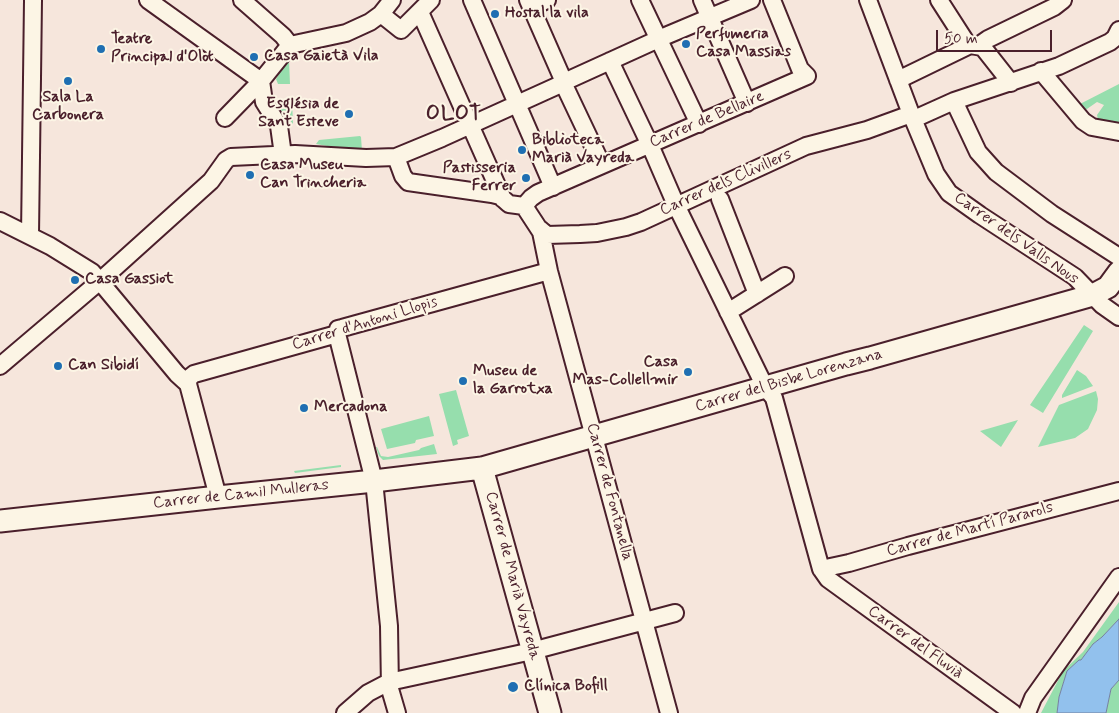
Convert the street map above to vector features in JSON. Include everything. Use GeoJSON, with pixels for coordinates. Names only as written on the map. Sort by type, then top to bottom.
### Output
{"type":"FeatureCollection","features":[{"type":"Feature","properties":{"kind":"main road"},"geometry":{"type":"LineString","coordinates":[[1095,295],[1108,287],[1119,272]]}},
{"type":"Feature","properties":{"kind":"main road","name":"Carrer del Bisbe Lorenzana"},"geometry":{"type":"LineString","coordinates":[[482,468],[1095,295]]}},
{"type":"Feature","properties":{"kind":"main road","name":"Carrer de Camil Mulleras"},"geometry":{"type":"LineString","coordinates":[[0,521],[482,468]]}},
{"type":"Feature","properties":{"kind":"main road","name":"Carrer de Marià Vayreda"},"geometry":{"type":"LineString","coordinates":[[482,468],[550,713]]}},
{"type":"Feature","properties":{"kind":"street"},"geometry":{"type":"LineString","coordinates":[[30,236],[33,0]]}},
{"type":"Feature","properties":{"kind":"street"},"geometry":{"type":"LineString","coordinates":[[148,0],[261,81],[264,102],[278,126],[283,155]]}},
{"type":"Feature","properties":{"kind":"street"},"geometry":{"type":"LineString","coordinates":[[242,0],[283,36],[290,45]]}},
{"type":"Feature","properties":{"kind":"street"},"geometry":{"type":"LineString","coordinates":[[472,0],[553,187]]}},
{"type":"Feature","properties":{"kind":"street"},"geometry":{"type":"LineString","coordinates":[[547,0],[529,4],[563,85],[602,165]]}},
{"type":"Feature","properties":{"kind":"street"},"geometry":{"type":"LineString","coordinates":[[640,0],[699,124]]}},
{"type":"Feature","properties":{"kind":"street"},"geometry":{"type":"LineString","coordinates":[[702,0],[747,103]]}},
{"type":"Feature","properties":{"kind":"street"},"geometry":{"type":"LineString","coordinates":[[0,366],[100,281],[211,181],[222,156],[228,158],[235,156],[283,155],[366,158],[396,156],[556,86],[563,85],[658,39],[751,0]]}},
{"type":"Feature","properties":{"kind":"street","name":"Carrer de Bellaire"},"geometry":{"type":"LineString","coordinates":[[525,204],[534,196],[553,187],[807,76],[800,69],[772,0]]}},
{"type":"Feature","properties":{"kind":"street","name":"Carrer dels Valls Nous"},"geometry":{"type":"LineString","coordinates":[[868,0],[898,80],[916,118],[936,174],[949,193],[1075,277],[1108,310],[1119,317]]}},
{"type":"Feature","properties":{"kind":"street"},"geometry":{"type":"LineString","coordinates":[[939,0],[974,46],[985,50],[1003,80]]}},
{"type":"Feature","properties":{"kind":"street"},"geometry":{"type":"LineString","coordinates":[[898,80],[974,46],[1064,0]]}},
{"type":"Feature","properties":{"kind":"street"},"geometry":{"type":"LineString","coordinates":[[225,118],[261,81],[290,45],[346,33],[370,22],[386,8],[401,30],[425,6],[470,125],[502,199]]}},
{"type":"Feature","properties":{"kind":"street","name":"Carrer dels Clivillers"},"geometry":{"type":"LineString","coordinates":[[540,228],[548,235],[597,233],[641,222],[679,204],[717,192],[806,146],[916,118],[954,101],[978,95],[1003,80],[1059,66],[1110,42],[1115,38],[1119,30]]}},
{"type":"Feature","properties":{"kind":"street"},"geometry":{"type":"LineString","coordinates":[[610,61],[679,204],[728,312],[765,387],[774,398],[821,569]]}},
{"type":"Feature","properties":{"kind":"street"},"geometry":{"type":"LineString","coordinates":[[1041,71],[1083,121],[1092,127],[1119,132]]}},
{"type":"Feature","properties":{"kind":"street"},"geometry":{"type":"LineString","coordinates":[[954,101],[978,152],[986,162],[1052,214],[1119,257]]}},
{"type":"Feature","properties":{"kind":"street"},"geometry":{"type":"LineString","coordinates":[[396,156],[403,176],[408,182],[492,194],[510,204],[525,204],[540,228]]}},
{"type":"Feature","properties":{"kind":"street"},"geometry":{"type":"LineString","coordinates":[[717,192],[757,294]]}},
{"type":"Feature","properties":{"kind":"street"},"geometry":{"type":"LineString","coordinates":[[0,221],[92,272],[177,374],[188,384],[218,497]]}},
{"type":"Feature","properties":{"kind":"street","name":"Carrer de Fontanella"},"geometry":{"type":"LineString","coordinates":[[540,228],[548,267],[668,713]]}},
{"type":"Feature","properties":{"kind":"street","name":"Carrer d'Antoni Llopis"},"geometry":{"type":"LineString","coordinates":[[188,384],[189,378],[194,374],[336,334],[342,328],[548,267]]}},
{"type":"Feature","properties":{"kind":"street"},"geometry":{"type":"LineString","coordinates":[[728,312],[785,276]]}},
{"type":"Feature","properties":{"kind":"street"},"geometry":{"type":"LineString","coordinates":[[336,334],[374,481],[389,626],[391,696],[397,713]]}},
{"type":"Feature","properties":{"kind":"street","name":"Carrer de Martí Pararols"},"geometry":{"type":"LineString","coordinates":[[821,569],[849,564],[908,546],[1119,491]]}},
{"type":"Feature","properties":{"kind":"street","name":"Carrer del Fluvià"},"geometry":{"type":"LineString","coordinates":[[821,569],[828,579],[1013,713]]}},
{"type":"Feature","properties":{"kind":"street"},"geometry":{"type":"LineString","coordinates":[[1027,713],[1033,698],[1119,577]]}},
{"type":"Feature","properties":{"kind":"street"},"geometry":{"type":"LineString","coordinates":[[345,713],[368,693],[390,682],[532,651],[675,612]]}},
{"type":"Feature","properties":{"kind":"green space"},"geometry":{"type":"Polygon","coordinates":[[[289,60],[290,84],[278,84],[276,79],[289,60]]]}},
{"type":"Feature","properties":{"kind":"green space"},"geometry":{"type":"Polygon","coordinates":[[[1119,84],[1119,126],[1099,123],[1097,115],[1104,105],[1097,102],[1084,111],[1078,105],[1119,84]]]}},
{"type":"Feature","properties":{"kind":"green space"},"geometry":{"type":"Polygon","coordinates":[[[280,100],[292,100],[293,124],[279,108],[277,103],[280,100]]]}},
{"type":"Feature","properties":{"kind":"green space"},"geometry":{"type":"Polygon","coordinates":[[[360,136],[361,152],[316,144],[319,140],[360,136]]]}},
{"type":"Feature","properties":{"kind":"green space"},"geometry":{"type":"Polygon","coordinates":[[[1084,325],[1093,331],[1043,413],[1030,405],[1084,325]]]}},
{"type":"Feature","properties":{"kind":"green space"},"geometry":{"type":"Polygon","coordinates":[[[1077,370],[1086,376],[1093,386],[1062,398],[1062,395],[1077,370]]]}},
{"type":"Feature","properties":{"kind":"green space"},"geometry":{"type":"Polygon","coordinates":[[[456,390],[469,436],[457,440],[458,444],[453,446],[439,394],[456,390]]]}},
{"type":"Feature","properties":{"kind":"green space"},"geometry":{"type":"Polygon","coordinates":[[[1096,391],[1098,399],[1097,410],[1088,429],[1075,438],[1038,447],[1059,405],[1096,391]]]}},
{"type":"Feature","properties":{"kind":"green space"},"geometry":{"type":"Polygon","coordinates":[[[429,416],[434,436],[416,440],[415,443],[387,449],[381,429],[429,416]]]}},
{"type":"Feature","properties":{"kind":"green space"},"geometry":{"type":"Polygon","coordinates":[[[1018,420],[1001,447],[980,431],[1018,420]]]}},
{"type":"Feature","properties":{"kind":"green space"},"geometry":{"type":"Polygon","coordinates":[[[434,444],[437,454],[383,460],[379,456],[376,447],[381,456],[388,457],[419,450],[434,444]]]}},
{"type":"Feature","properties":{"kind":"green space"},"geometry":{"type":"Polygon","coordinates":[[[341,465],[341,467],[295,473],[294,471],[341,465]]]}},
{"type":"Feature","properties":{"kind":"green space"},"geometry":{"type":"Polygon","coordinates":[[[1119,602],[1119,619],[1093,644],[1081,660],[1067,671],[1059,697],[1057,713],[1041,713],[1063,671],[1083,652],[1119,602]]]}},
{"type":"Feature","properties":{"kind":"green space"},"geometry":{"type":"Polygon","coordinates":[[[1119,680],[1119,713],[1106,713],[1111,689],[1119,680]]]}},
{"type":"Feature","properties":{"kind":"water"},"geometry":{"type":"Polygon","coordinates":[[[1119,619],[1119,680],[1111,689],[1106,713],[1057,713],[1059,697],[1067,671],[1081,660],[1093,644],[1119,619]]]}},
{"type":"Feature","properties":{"kind":"place","name":"Hostal la vila"},"geometry":{"type":"Point","coordinates":[495,14]}},
{"type":"Feature","properties":{"kind":"place","name":"Perfumeria Casa Massias"},"geometry":{"type":"Point","coordinates":[686,44]}},
{"type":"Feature","properties":{"kind":"place","name":"Teatre Principal d'Olot"},"geometry":{"type":"Point","coordinates":[101,49]}},
{"type":"Feature","properties":{"kind":"place","name":"Casa Gaietà Vila"},"geometry":{"type":"Point","coordinates":[254,57]}},
{"type":"Feature","properties":{"kind":"place","name":"Sala La Carbonera"},"geometry":{"type":"Point","coordinates":[68,81]}},
{"type":"Feature","properties":{"kind":"place","name":"Església de Sant Esteve"},"geometry":{"type":"Point","coordinates":[349,114]}},
{"type":"Feature","properties":{"kind":"place","name":"Biblioteca Marià Vayreda"},"geometry":{"type":"Point","coordinates":[522,150]}},
{"type":"Feature","properties":{"kind":"place","name":"Casa Museu Can Trincheria"},"geometry":{"type":"Point","coordinates":[250,175]}},
{"type":"Feature","properties":{"kind":"place","name":"Pastisseria Ferrer"},"geometry":{"type":"Point","coordinates":[526,178]}},
{"type":"Feature","properties":{"kind":"place","name":"Casa Gassiot"},"geometry":{"type":"Point","coordinates":[75,280]}},
{"type":"Feature","properties":{"kind":"place","name":"Can Sibidí"},"geometry":{"type":"Point","coordinates":[58,366]}},
{"type":"Feature","properties":{"kind":"place","name":"Casa Mas-Collellmir"},"geometry":{"type":"Point","coordinates":[688,372]}},
{"type":"Feature","properties":{"kind":"place","name":"Museu de la Garrotxa"},"geometry":{"type":"Point","coordinates":[463,381]}},
{"type":"Feature","properties":{"kind":"place","name":"Mercadona"},"geometry":{"type":"Point","coordinates":[304,408]}},
{"type":"Feature","properties":{"kind":"place","name":"Clínica Bofill"},"geometry":{"type":"Point","coordinates":[513,687]}},
{"type":"Feature","properties":{"kind":"district","name":"OLOT"},"geometry":{"type":"Point","coordinates":[454,115]}}]}
